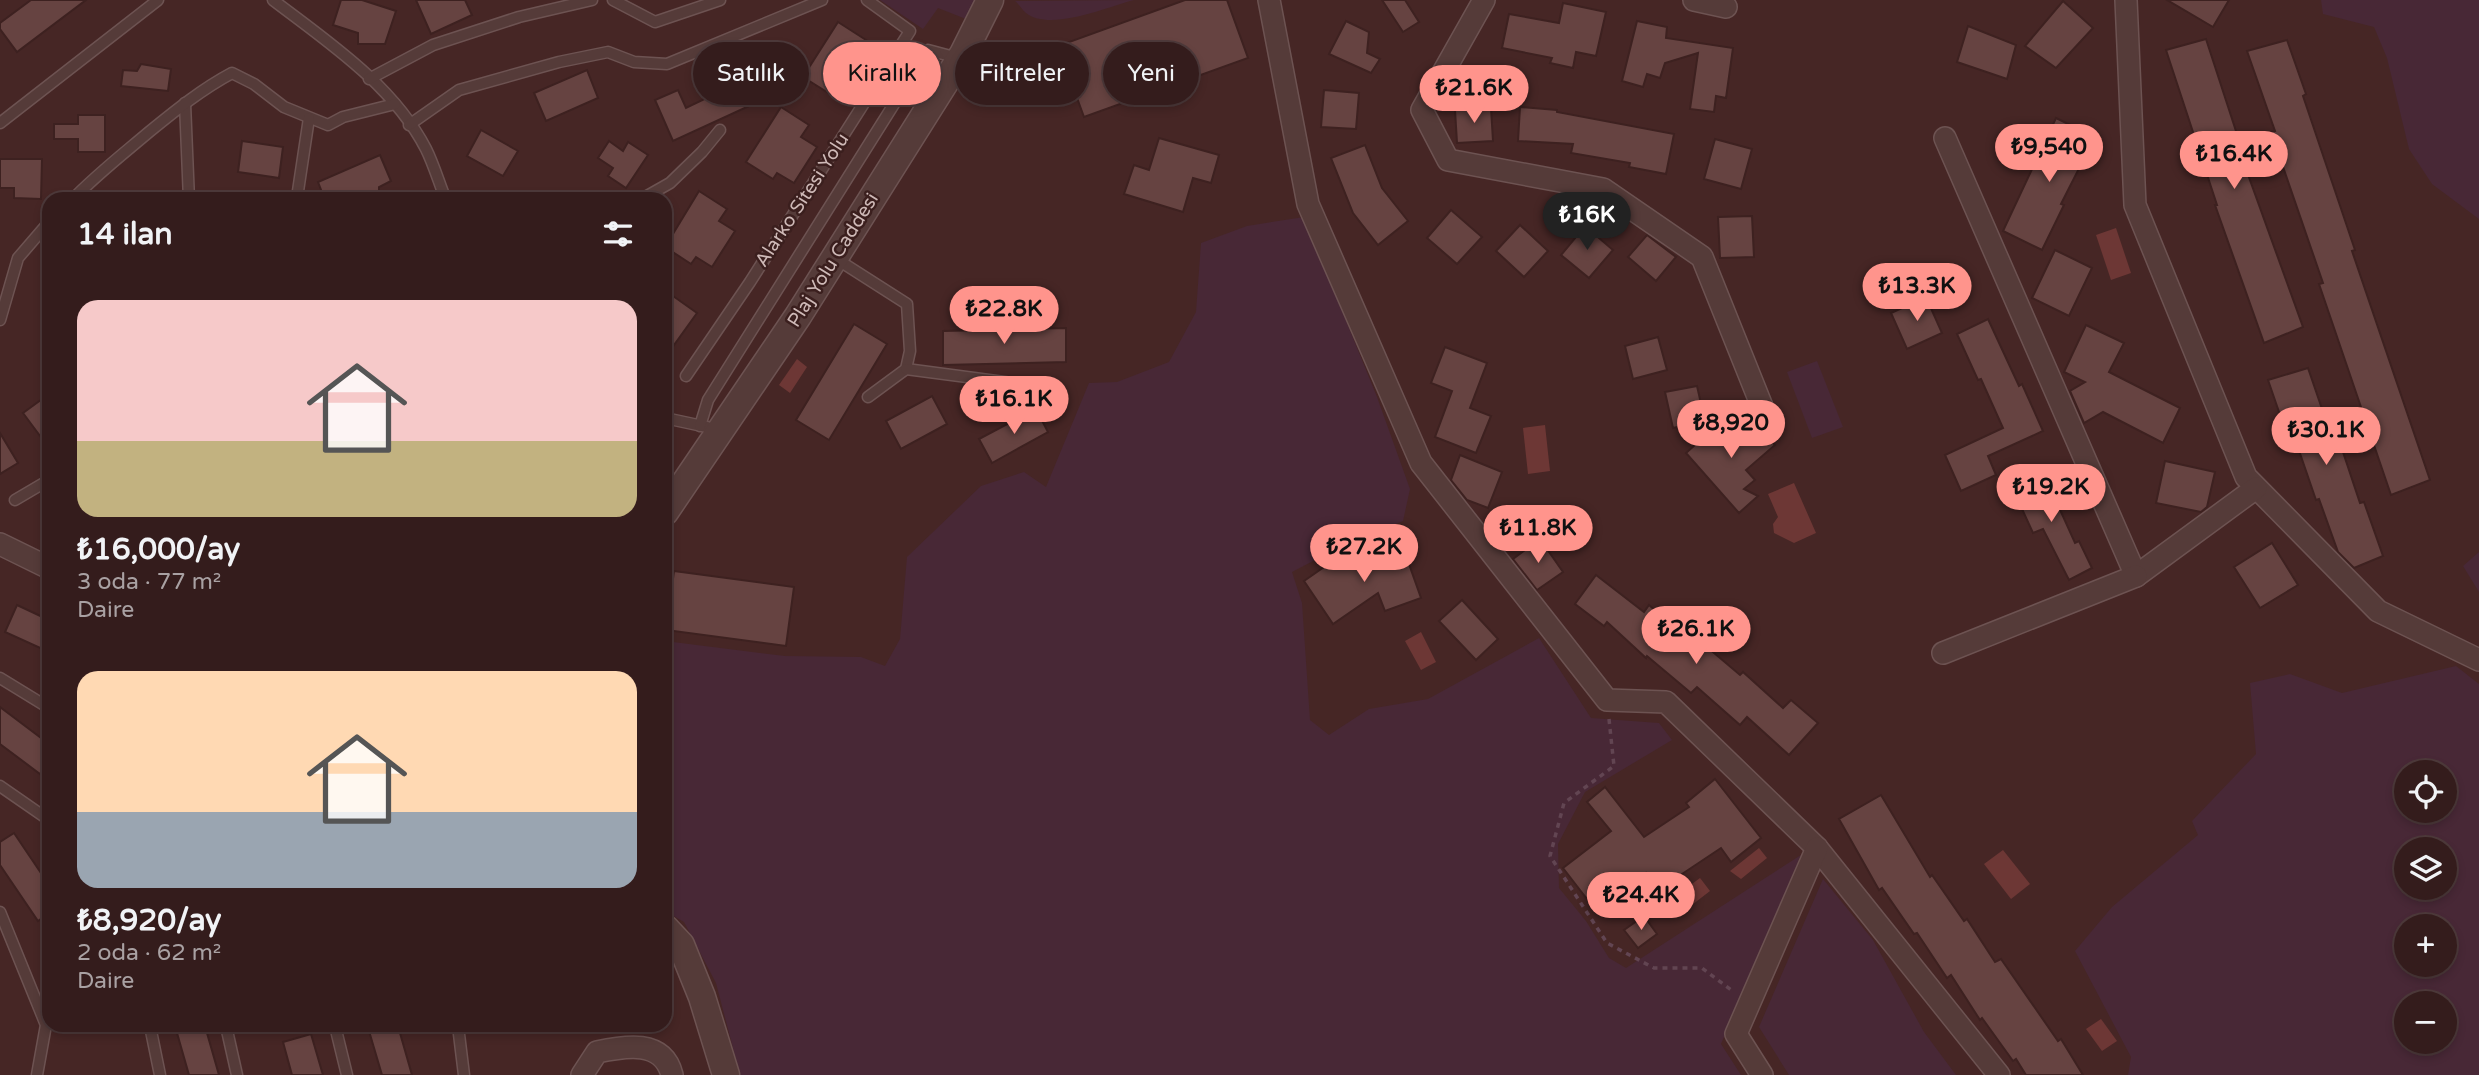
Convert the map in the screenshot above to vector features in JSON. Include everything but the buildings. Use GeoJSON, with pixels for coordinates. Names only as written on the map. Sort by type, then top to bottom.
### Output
{"type":"FeatureCollection","features":[{"type":"Feature","properties":{"kind":"street","name":"Plaj Yolu Caddesi"},"geometry":{"type":"LineString","coordinates":[[969,42],[990,0]]}},
{"type":"Feature","properties":{"kind":"street"},"geometry":{"type":"LineString","coordinates":[[1269,0],[1308,204],[1421,463],[1607,701],[1666,702],[1816,848],[1999,1075]]}},
{"type":"Feature","properties":{"kind":"street"},"geometry":{"type":"LineString","coordinates":[[1484,0],[1422,110],[1448,160],[1603,190],[1702,257],[1765,414]]}},
{"type":"Feature","properties":{"kind":"street"},"geometry":{"type":"LineString","coordinates":[[1694,0],[1726,7]]}},
{"type":"Feature","properties":{"kind":"street"},"geometry":{"type":"LineString","coordinates":[[2126,0],[2136,205],[2246,477],[2378,611],[2479,660]]}},
{"type":"Feature","properties":{"kind":"street","name":"Plaj Yolu Caddesi"},"geometry":{"type":"LineString","coordinates":[[672,499],[709,428],[798,316],[955,67]]}},
{"type":"Feature","properties":{"kind":"street"},"geometry":{"type":"LineString","coordinates":[[1945,138],[2136,576]]}},
{"type":"Feature","properties":{"kind":"street"},"geometry":{"type":"LineString","coordinates":[[1943,653],[2136,576],[2256,488]]}},
{"type":"Feature","properties":{"kind":"street"},"geometry":{"type":"LineString","coordinates":[[0,544],[42,565]]}},
{"type":"Feature","properties":{"kind":"street"},"geometry":{"type":"LineString","coordinates":[[1762,1075],[1736,1034],[1816,848]]}},
{"type":"Feature","properties":{"kind":"street"},"geometry":{"type":"LineString","coordinates":[[672,935],[681,945],[702,997],[726,1075]]}},
{"type":"Feature","properties":{"kind":"street"},"geometry":{"type":"LineString","coordinates":[[582,1075],[597,1052],[619,1047],[651,1048],[669,1064],[672,1075]]}},
{"type":"Feature","properties":{"kind":"lane"},"geometry":{"type":"LineString","coordinates":[[0,123],[158,0]]}},
{"type":"Feature","properties":{"kind":"lane"},"geometry":{"type":"LineString","coordinates":[[273,0],[348,58],[395,104],[425,148],[443,192]]}},
{"type":"Feature","properties":{"kind":"lane"},"geometry":{"type":"LineString","coordinates":[[369,79],[433,45],[519,17],[592,0]]}},
{"type":"Feature","properties":{"kind":"lane"},"geometry":{"type":"LineString","coordinates":[[612,0],[655,22],[720,0]]}},
{"type":"Feature","properties":{"kind":"lane"},"geometry":{"type":"LineString","coordinates":[[409,125],[459,90],[559,62],[608,52],[634,62],[667,64],[822,0]]}},
{"type":"Feature","properties":{"kind":"lane","name":"Alarko Sitesi Yolu"},"geometry":{"type":"LineString","coordinates":[[686,376],[911,31],[867,0]]}},
{"type":"Feature","properties":{"kind":"lane"},"geometry":{"type":"LineString","coordinates":[[672,420],[709,428],[708,400],[928,50],[955,58]]}},
{"type":"Feature","properties":{"kind":"lane"},"geometry":{"type":"LineString","coordinates":[[80,192],[185,103],[210,84],[232,73],[254,84],[284,107],[328,125],[343,117],[395,104]]}},
{"type":"Feature","properties":{"kind":"lane"},"geometry":{"type":"LineString","coordinates":[[185,103],[189,192]]}},
{"type":"Feature","properties":{"kind":"lane"},"geometry":{"type":"LineString","coordinates":[[298,192],[309,118]]}},
{"type":"Feature","properties":{"kind":"lane"},"geometry":{"type":"LineString","coordinates":[[651,192],[670,183],[720,130]]}},
{"type":"Feature","properties":{"kind":"lane"},"geometry":{"type":"LineString","coordinates":[[0,320],[18,258],[42,230]]}},
{"type":"Feature","properties":{"kind":"lane"},"geometry":{"type":"LineString","coordinates":[[835,258],[907,304],[910,351],[906,369],[868,397]]}},
{"type":"Feature","properties":{"kind":"lane"},"geometry":{"type":"LineString","coordinates":[[906,369],[1058,389]]}},
{"type":"Feature","properties":{"kind":"lane"},"geometry":{"type":"LineString","coordinates":[[15,500],[42,484]]}},
{"type":"Feature","properties":{"kind":"lane"},"geometry":{"type":"LineString","coordinates":[[0,678],[42,704]]}},
{"type":"Feature","properties":{"kind":"lane"},"geometry":{"type":"LineString","coordinates":[[0,786],[42,815]]}},
{"type":"Feature","properties":{"kind":"lane"},"geometry":{"type":"LineString","coordinates":[[0,912],[42,1015]]}},
{"type":"Feature","properties":{"kind":"lane"},"geometry":{"type":"LineString","coordinates":[[37,1075],[45,1032]]}},
{"type":"Feature","properties":{"kind":"lane"},"geometry":{"type":"LineString","coordinates":[[151,1032],[160,1075]]}},
{"type":"Feature","properties":{"kind":"lane"},"geometry":{"type":"LineString","coordinates":[[227,1032],[237,1075]]}},
{"type":"Feature","properties":{"kind":"lane"},"geometry":{"type":"LineString","coordinates":[[336,1032],[347,1075]]}},
{"type":"Feature","properties":{"kind":"lane"},"geometry":{"type":"LineString","coordinates":[[459,1032],[464,1075]]}},
{"type":"Feature","properties":{"kind":"path"},"geometry":{"type":"LineString","coordinates":[[1607,701],[1614,766],[1563,803],[1550,856],[1607,943],[1654,968],[1702,968],[1750,1003]]}},
{"type":"Feature","properties":{"kind":"shaded area"},"geometry":{"type":"Polygon","coordinates":[[[880,0],[975,0],[966,19],[938,8],[923,29],[880,0]]]}},
{"type":"Feature","properties":{"kind":"shaded area"},"geometry":{"type":"Polygon","coordinates":[[[1134,0],[1079,16],[1049,20],[1026,13],[1015,1],[1134,0]]]}},
{"type":"Feature","properties":{"kind":"shaded area"},"geometry":{"type":"Polygon","coordinates":[[[2321,0],[2479,0],[2479,219],[2432,184],[2409,149],[2387,58],[2374,27],[2323,14],[2321,0]]]}},
{"type":"Feature","properties":{"kind":"shaded area"},"geometry":{"type":"Polygon","coordinates":[[[1304,217],[1377,397],[1410,489],[1403,521],[1334,550],[1292,572],[1302,603],[1310,720],[1329,735],[1369,709],[1428,699],[1539,638],[1591,718],[1659,723],[1672,740],[1585,792],[1558,844],[1559,888],[1586,921],[1609,958],[1626,968],[1801,855],[1721,1044],[1741,1075],[740,1075],[716,983],[684,922],[672,915],[672,642],[785,656],[861,657],[885,666],[900,639],[907,557],[981,486],[1024,472],[1046,487],[1089,383],[1117,382],[1169,362],[1196,312],[1201,243],[1247,226],[1304,217]]]}},
{"type":"Feature","properties":{"kind":"shaded area"},"geometry":{"type":"Polygon","coordinates":[[[2116,228],[2131,273],[2111,280],[2096,235],[2116,228]]]}},
{"type":"Feature","properties":{"kind":"shaded area"},"geometry":{"type":"Polygon","coordinates":[[[797,359],[807,367],[790,393],[779,385],[797,359]]]}},
{"type":"Feature","properties":{"kind":"shaded area"},"geometry":{"type":"Polygon","coordinates":[[[1817,361],[1843,427],[1812,438],[1787,372],[1817,361]]]}},
{"type":"Feature","properties":{"kind":"shaded area"},"geometry":{"type":"Polygon","coordinates":[[[1545,425],[1550,471],[1528,474],[1523,428],[1545,425]]]}},
{"type":"Feature","properties":{"kind":"shaded area"},"geometry":{"type":"Polygon","coordinates":[[[1794,483],[1816,533],[1794,543],[1774,533],[1773,524],[1778,517],[1768,494],[1794,483]]]}},
{"type":"Feature","properties":{"kind":"shaded area"},"geometry":{"type":"Polygon","coordinates":[[[2479,552],[2479,592],[2463,566],[2479,552]]]}},
{"type":"Feature","properties":{"kind":"shaded area"},"geometry":{"type":"Polygon","coordinates":[[[1421,632],[1436,662],[1421,670],[1405,641],[1421,632]]]}},
{"type":"Feature","properties":{"kind":"shaded area"},"geometry":{"type":"Polygon","coordinates":[[[2456,666],[2479,684],[2479,1075],[2128,1075],[2131,1057],[2075,951],[2112,907],[2198,835],[2192,821],[2256,754],[2250,683],[2290,674],[2342,693],[2456,666]]]}},
{"type":"Feature","properties":{"kind":"shaded area"},"geometry":{"type":"Polygon","coordinates":[[[1759,848],[1767,858],[1741,879],[1730,871],[1759,848]]]}},
{"type":"Feature","properties":{"kind":"shaded area"},"geometry":{"type":"Polygon","coordinates":[[[2003,850],[2030,884],[2011,899],[1984,864],[2003,850]]]}},
{"type":"Feature","properties":{"kind":"shaded area"},"geometry":{"type":"Polygon","coordinates":[[[1700,878],[1710,891],[1679,915],[1669,901],[1700,878]]]}},
{"type":"Feature","properties":{"kind":"shaded area"},"geometry":{"type":"Polygon","coordinates":[[[1823,879],[1873,940],[1924,1032],[1956,1075],[1789,1075],[1759,1027],[1823,879]]]}},
{"type":"Feature","properties":{"kind":"shaded area"},"geometry":{"type":"Polygon","coordinates":[[[2101,1019],[2117,1041],[2102,1051],[2086,1029],[2101,1019]]]}}]}
